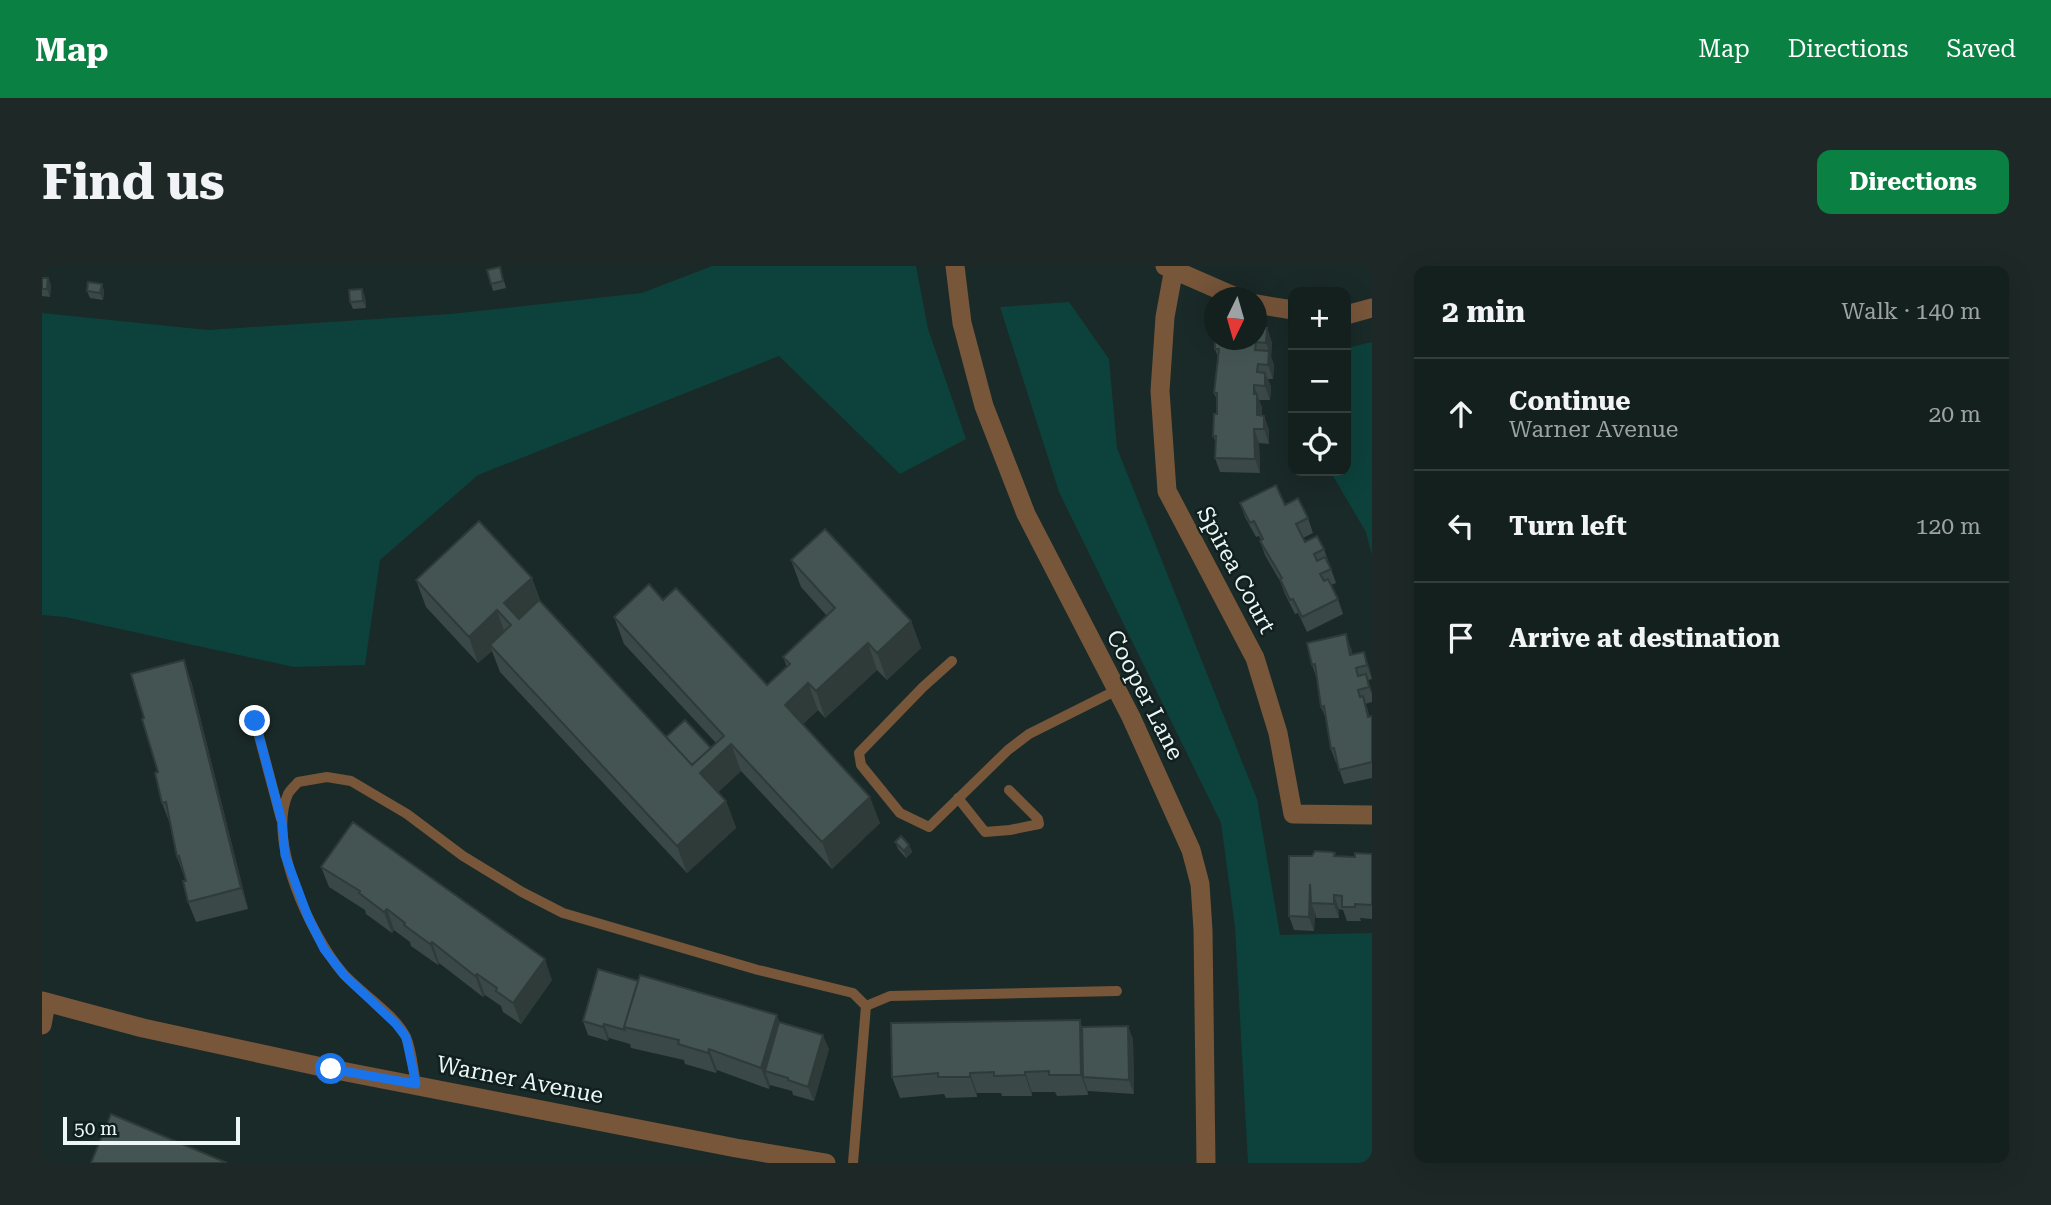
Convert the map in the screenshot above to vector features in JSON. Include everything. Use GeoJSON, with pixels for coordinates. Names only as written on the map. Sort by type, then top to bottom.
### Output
{"type":"FeatureCollection","features":[{"type":"Feature","properties":{"kind":"street","name":"Cooper Lane"},"geometry":{"type":"LineString","coordinates":[[955,266],[962,323],[984,406],[1026,514],[1117,690],[1191,850],[1200,884],[1206,1163]]}},
{"type":"Feature","properties":{"kind":"street"},"geometry":{"type":"LineString","coordinates":[[1169,267],[1211,287]]}},
{"type":"Feature","properties":{"kind":"street","name":"Spirea Court"},"geometry":{"type":"LineString","coordinates":[[1169,267],[1160,391],[1167,491],[1255,658],[1278,733],[1293,814],[1372,815]]}},
{"type":"Feature","properties":{"kind":"street"},"geometry":{"type":"LineString","coordinates":[[1267,306],[1288,309]]}},
{"type":"Feature","properties":{"kind":"street"},"geometry":{"type":"LineString","coordinates":[[1351,314],[1372,308]]}},
{"type":"Feature","properties":{"kind":"street"},"geometry":{"type":"LineString","coordinates":[[42,1025],[44,1002]]}},
{"type":"Feature","properties":{"kind":"street","name":"Warner Avenue"},"geometry":{"type":"LineString","coordinates":[[44,1002],[143,1028],[256,1053],[736,1149],[826,1163]]}},
{"type":"Feature","properties":{"kind":"lane"},"geometry":{"type":"LineString","coordinates":[[952,661],[859,753],[861,765],[900,813],[929,827],[1008,750],[1029,734],[1117,690]]}},
{"type":"Feature","properties":{"kind":"lane"},"geometry":{"type":"LineString","coordinates":[[255,721],[282,822],[285,855],[308,917],[324,949],[344,975],[396,1024],[406,1037],[416,1084]]}},
{"type":"Feature","properties":{"kind":"lane"},"geometry":{"type":"LineString","coordinates":[[282,822],[288,794],[298,782],[327,776],[351,781],[398,808],[463,856],[522,892],[564,913],[758,970],[853,993],[866,1006],[853,1163]]}},
{"type":"Feature","properties":{"kind":"lane"},"geometry":{"type":"LineString","coordinates":[[958,798],[985,832],[1039,824],[1038,819],[1009,790]]}},
{"type":"Feature","properties":{"kind":"lane"},"geometry":{"type":"LineString","coordinates":[[866,1006],[890,996],[1117,991]]}},
{"type":"Feature","properties":{"kind":"green space"},"geometry":{"type":"Polygon","coordinates":[[[712,266],[916,266],[928,329],[966,439],[900,474],[779,356],[478,475],[380,560],[365,665],[294,667],[65,617],[42,615],[42,313],[208,330],[451,314],[642,293],[712,266]]]}},
{"type":"Feature","properties":{"kind":"green space"},"geometry":{"type":"Polygon","coordinates":[[[1069,302],[1109,359],[1117,448],[1257,799],[1280,935],[1372,933],[1372,1163],[1248,1163],[1235,927],[1221,823],[1059,492],[1000,307],[1069,302]]]}},
{"type":"Feature","properties":{"kind":"green space"},"geometry":{"type":"Polygon","coordinates":[[[1372,342],[1372,555],[1366,532],[1333,476],[1351,476],[1351,347],[1372,342]]]}},
{"type":"Feature","properties":{"kind":"building"},"geometry":{"type":"Polygon","coordinates":[[[500,267],[503,281],[491,284],[487,270],[500,267]]]}},
{"type":"Feature","properties":{"kind":"building"},"geometry":{"type":"Polygon","coordinates":[[[42,278],[48,278],[47,289],[42,289],[42,278]]]}},
{"type":"Feature","properties":{"kind":"building"},"geometry":{"type":"Polygon","coordinates":[[[88,282],[102,284],[100,293],[87,291],[88,282]]]}},
{"type":"Feature","properties":{"kind":"building"},"geometry":{"type":"Polygon","coordinates":[[[362,289],[363,301],[350,302],[349,290],[362,289]]]}},
{"type":"Feature","properties":{"kind":"building"},"geometry":{"type":"Polygon","coordinates":[[[1219,350],[1269,351],[1268,365],[1258,364],[1257,372],[1265,373],[1265,386],[1254,385],[1257,415],[1264,416],[1264,429],[1254,429],[1255,459],[1215,458],[1216,436],[1213,436],[1217,393],[1214,393],[1219,350]]]}},
{"type":"Feature","properties":{"kind":"building"},"geometry":{"type":"Polygon","coordinates":[[[1276,485],[1285,505],[1298,498],[1308,518],[1296,524],[1305,542],[1317,536],[1324,549],[1314,554],[1317,561],[1325,557],[1331,569],[1320,574],[1324,581],[1328,579],[1338,599],[1302,617],[1293,599],[1290,600],[1280,579],[1282,578],[1260,541],[1263,539],[1254,521],[1250,523],[1240,503],[1276,485]]]}},
{"type":"Feature","properties":{"kind":"building"},"geometry":{"type":"Polygon","coordinates":[[[479,521],[532,578],[504,603],[519,619],[539,600],[692,765],[724,736],[614,617],[649,584],[663,600],[676,588],[767,685],[790,664],[783,657],[835,608],[791,560],[825,529],[911,621],[877,653],[868,643],[816,691],[808,683],[785,705],[870,797],[822,842],[731,744],[700,773],[726,801],[677,846],[490,645],[511,625],[497,610],[469,637],[416,580],[479,521]]]}},
{"type":"Feature","properties":{"kind":"building"},"geometry":{"type":"Polygon","coordinates":[[[1346,634],[1350,655],[1364,652],[1367,665],[1356,668],[1358,676],[1366,674],[1369,687],[1358,690],[1360,697],[1363,696],[1368,717],[1372,716],[1372,762],[1339,770],[1334,748],[1331,749],[1324,706],[1321,707],[1315,664],[1312,665],[1307,643],[1346,634]]]}},
{"type":"Feature","properties":{"kind":"building"},"geometry":{"type":"Polygon","coordinates":[[[184,660],[241,888],[188,902],[183,881],[186,881],[179,856],[177,857],[166,802],[162,803],[155,773],[158,772],[131,674],[184,660]]]}},
{"type":"Feature","properties":{"kind":"building"},"geometry":{"type":"Polygon","coordinates":[[[685,720],[711,748],[692,765],[666,737],[685,720]]]}},
{"type":"Feature","properties":{"kind":"building"},"geometry":{"type":"Polygon","coordinates":[[[353,822],[545,959],[513,1003],[496,991],[497,988],[477,974],[475,976],[432,942],[430,944],[404,925],[405,923],[387,909],[384,912],[359,893],[360,891],[321,867],[353,822]]]}},
{"type":"Feature","properties":{"kind":"building"},"geometry":{"type":"Polygon","coordinates":[[[901,836],[909,845],[904,851],[895,842],[901,836]]]}},
{"type":"Feature","properties":{"kind":"building"},"geometry":{"type":"Polygon","coordinates":[[[1315,851],[1335,853],[1334,856],[1355,857],[1355,853],[1372,854],[1372,905],[1355,904],[1355,907],[1342,907],[1342,896],[1334,895],[1334,904],[1311,903],[1310,884],[1309,917],[1289,916],[1289,856],[1312,856],[1315,851]]]}},
{"type":"Feature","properties":{"kind":"building"},"geometry":{"type":"Polygon","coordinates":[[[598,969],[638,981],[625,1030],[583,1021],[598,969]]]}},
{"type":"Feature","properties":{"kind":"building"},"geometry":{"type":"Polygon","coordinates":[[[640,975],[777,1015],[761,1068],[709,1049],[708,1053],[678,1044],[679,1040],[624,1027],[640,975]]]}},
{"type":"Feature","properties":{"kind":"building"},"geometry":{"type":"Polygon","coordinates":[[[1080,1020],[1081,1075],[1049,1075],[1049,1071],[1025,1072],[1025,1075],[994,1076],[994,1072],[970,1073],[970,1077],[938,1077],[938,1073],[892,1077],[891,1023],[1080,1020]]]}},
{"type":"Feature","properties":{"kind":"building"},"geometry":{"type":"Polygon","coordinates":[[[779,1022],[823,1035],[808,1087],[765,1071],[779,1022]]]}},
{"type":"Feature","properties":{"kind":"building"},"geometry":{"type":"Polygon","coordinates":[[[1128,1026],[1129,1080],[1083,1077],[1082,1027],[1128,1026]]]}},
{"type":"Feature","properties":{"kind":"building"},"geometry":{"type":"Polygon","coordinates":[[[111,1114],[227,1163],[91,1163],[111,1114]]]}},
{"type":"Feature","properties":{"kind":"route"},"geometry":{"type":"LineString","coordinates":[[255,721],[282,822],[285,855],[308,917],[324,949],[344,975],[396,1024],[406,1037],[416,1084],[331,1069]]}}]}
